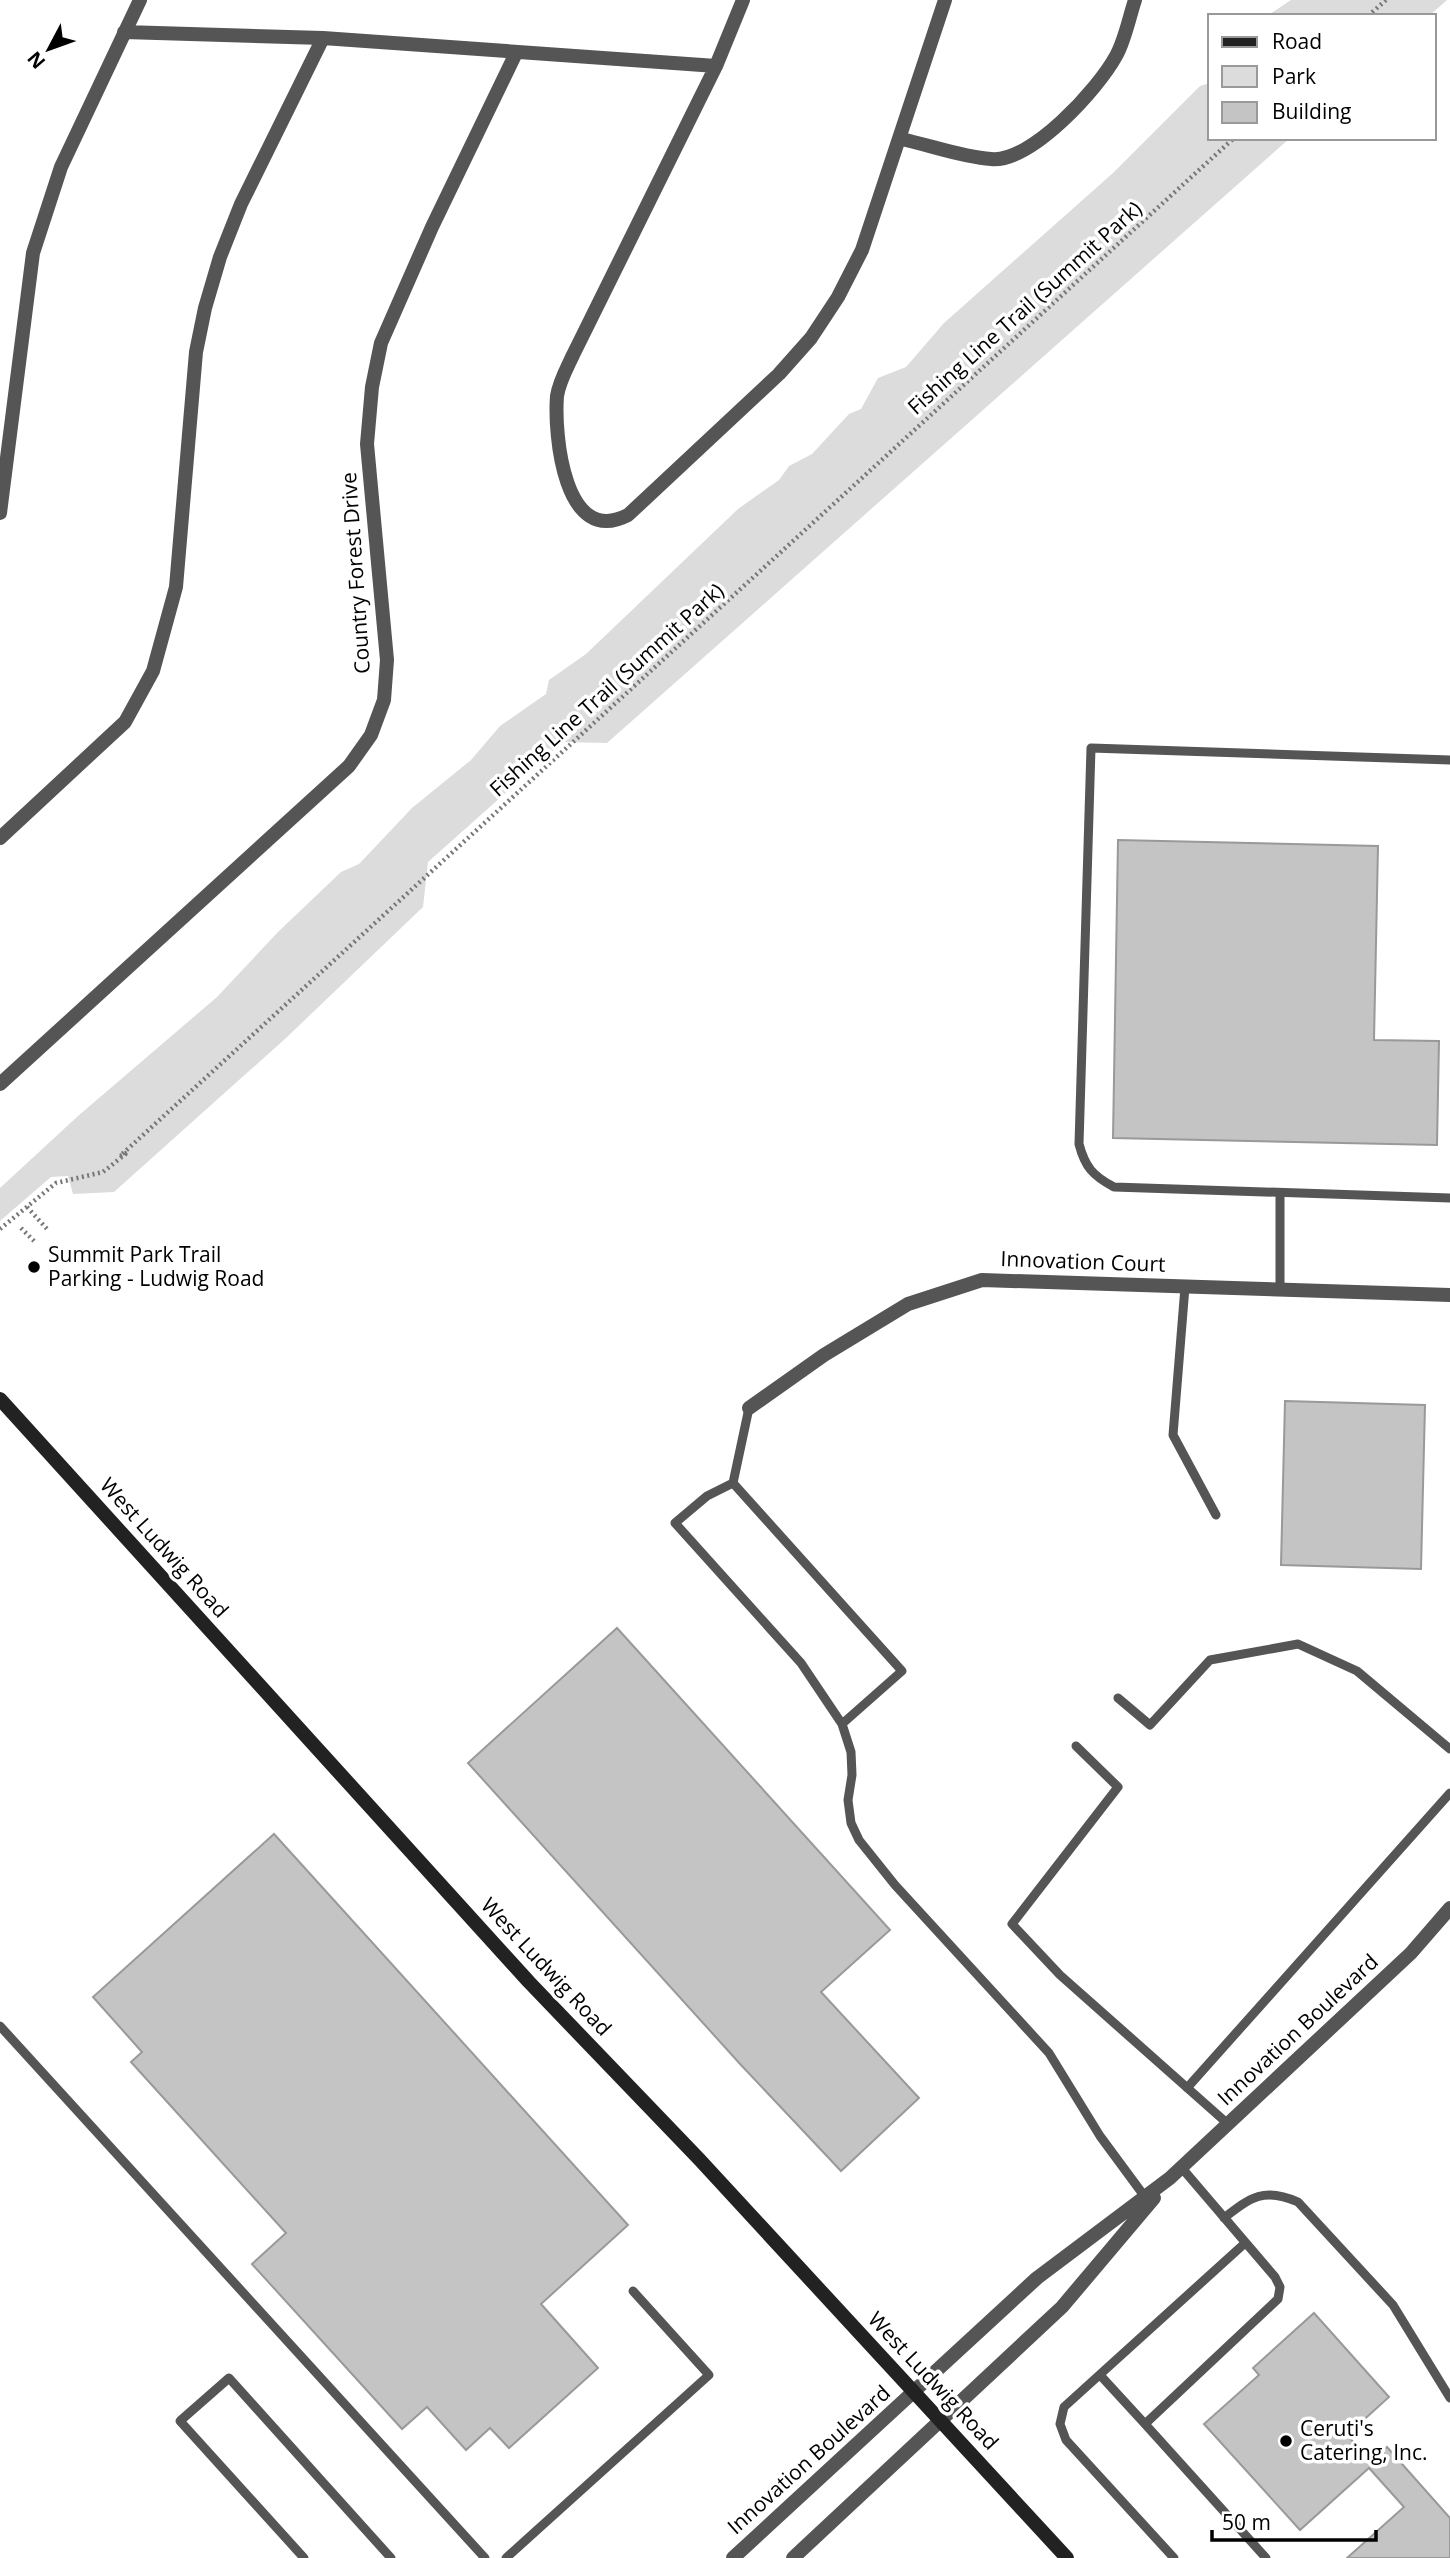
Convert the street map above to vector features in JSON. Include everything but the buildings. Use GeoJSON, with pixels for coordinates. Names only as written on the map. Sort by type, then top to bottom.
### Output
{"type":"FeatureCollection","features":[{"type":"Feature","properties":{"kind":"main road","name":"West Ludwig Road"},"geometry":{"type":"LineString","coordinates":[[0,1399],[529,1982],[699,2159],[1066,2558]]}},
{"type":"Feature","properties":{"kind":"street"},"geometry":{"type":"LineString","coordinates":[[0,513],[33,253],[61,167],[140,0]]}},
{"type":"Feature","properties":{"kind":"street"},"geometry":{"type":"LineString","coordinates":[[743,0],[716,66],[572,355],[557,392],[559,447],[568,490],[582,509],[596,519],[614,522],[628,515],[779,374],[811,338],[838,297],[862,250],[945,0]]}},
{"type":"Feature","properties":{"kind":"street"},"geometry":{"type":"LineString","coordinates":[[901,139],[992,160],[1017,155],[1039,141],[1102,77],[1118,54],[1135,0]]}},
{"type":"Feature","properties":{"kind":"street"},"geometry":{"type":"LineString","coordinates":[[124,32],[323,38],[716,66]]}},
{"type":"Feature","properties":{"kind":"street"},"geometry":{"type":"LineString","coordinates":[[0,838],[125,722],[153,671],[176,587],[196,352],[205,308],[240,204],[323,38]]}},
{"type":"Feature","properties":{"kind":"street","name":"Country Forest Drive"},"geometry":{"type":"LineString","coordinates":[[0,1084],[349,766],[371,734],[384,700],[387,660],[367,444],[372,387],[381,343],[432,227],[516,53]]}},
{"type":"Feature","properties":{"kind":"street","name":"Innovation Court"},"geometry":{"type":"LineString","coordinates":[[749,1408],[824,1355],[908,1304],[982,1280],[1450,1295]]}},
{"type":"Feature","properties":{"kind":"street","name":"Innovation Boulevard"},"geometry":{"type":"LineString","coordinates":[[793,2558],[1062,2307],[1170,2178],[1411,1954],[1450,1908]]}},
{"type":"Feature","properties":{"kind":"street","name":"Innovation Boulevard"},"geometry":{"type":"LineString","coordinates":[[733,2558],[1037,2278],[1170,2178]]}},
{"type":"Feature","properties":{"kind":"lane"},"geometry":{"type":"LineString","coordinates":[[1450,760],[1091,748],[1079,1144],[1084,1163],[1096,1178],[1114,1186],[1450,1198]]}},
{"type":"Feature","properties":{"kind":"lane"},"geometry":{"type":"LineString","coordinates":[[1280,1194],[1280,1289]]}},
{"type":"Feature","properties":{"kind":"lane"},"geometry":{"type":"LineString","coordinates":[[1185,1287],[1173,1435],[1216,1515]]}},
{"type":"Feature","properties":{"kind":"lane"},"geometry":{"type":"LineString","coordinates":[[733,1483],[749,1408]]}},
{"type":"Feature","properties":{"kind":"lane"},"geometry":{"type":"LineString","coordinates":[[733,1483],[707,1496],[675,1523],[801,1663],[842,1724],[851,1752],[852,1775],[848,1800],[851,1823],[859,1840],[894,1885],[1042,2045],[1100,2136],[1145,2197]]}},
{"type":"Feature","properties":{"kind":"lane"},"geometry":{"type":"LineString","coordinates":[[733,1483],[902,1671],[842,1724]]}},
{"type":"Feature","properties":{"kind":"lane"},"geometry":{"type":"LineString","coordinates":[[1118,1699],[1150,1725],[1210,1660],[1298,1644],[1357,1671],[1450,1749]]}},
{"type":"Feature","properties":{"kind":"lane"},"geometry":{"type":"LineString","coordinates":[[1076,1746],[1118,1787],[1012,1924],[1060,1975],[1228,2124]]}},
{"type":"Feature","properties":{"kind":"lane"},"geometry":{"type":"LineString","coordinates":[[1187,2088],[1450,1793]]}},
{"type":"Feature","properties":{"kind":"lane"},"geometry":{"type":"LineString","coordinates":[[0,2026],[484,2558]]}},
{"type":"Feature","properties":{"kind":"lane"},"geometry":{"type":"LineString","coordinates":[[1145,2424],[1278,2299],[1280,2287],[1275,2277],[1244,2244],[1181,2167]]}},
{"type":"Feature","properties":{"kind":"lane"},"geometry":{"type":"LineString","coordinates":[[1224,2218],[1246,2201],[1262,2194],[1282,2195],[1298,2202],[1393,2305],[1450,2398]]}},
{"type":"Feature","properties":{"kind":"lane"},"geometry":{"type":"LineString","coordinates":[[1174,2558],[1066,2440],[1060,2424],[1064,2407],[1244,2244]]}},
{"type":"Feature","properties":{"kind":"lane"},"geometry":{"type":"LineString","coordinates":[[506,2558],[709,2375],[633,2291]]}},
{"type":"Feature","properties":{"kind":"lane"},"geometry":{"type":"LineString","coordinates":[[1100,2375],[1266,2558]]}},
{"type":"Feature","properties":{"kind":"lane"},"geometry":{"type":"LineString","coordinates":[[304,2558],[180,2421],[229,2378],[391,2558]]}},
{"type":"Feature","properties":{"kind":"path"},"geometry":{"type":"LineString","coordinates":[[1370,14],[1385,0]]}},
{"type":"Feature","properties":{"kind":"path","name":"Fishing Line Trail (Summit Park)"},"geometry":{"type":"LineString","coordinates":[[0,1229],[57,1183],[103,1172],[128,1152],[120,1156],[1232,140]]}},
{"type":"Feature","properties":{"kind":"path"},"geometry":{"type":"LineString","coordinates":[[27,1206],[47,1229]]}},
{"type":"Feature","properties":{"kind":"path"},"geometry":{"type":"LineString","coordinates":[[21,1228],[34,1241]]}},
{"type":"Feature","properties":{"kind":"green space"},"geometry":{"type":"Polygon","coordinates":[[[1291,0],[1447,0],[1431,14],[1270,14],[1291,0]]]}},
{"type":"Feature","properties":{"kind":"green space"},"geometry":{"type":"Polygon","coordinates":[[[1208,84],[1208,140],[1288,140],[607,743],[563,742],[428,862],[423,907],[286,1038],[114,1192],[73,1194],[68,1176],[51,1177],[0,1221],[0,1188],[78,1116],[217,997],[278,932],[341,872],[359,864],[412,808],[471,760],[500,726],[546,694],[549,680],[586,654],[738,509],[779,480],[789,466],[812,454],[849,414],[861,409],[878,378],[906,367],[944,323],[1113,173],[1200,86],[1208,84]]]}},
{"type":"Feature","properties":{"kind":"place","name":"Summit Park Trail Parking - Ludwig Road"},"geometry":{"type":"Point","coordinates":[34,1267]}},
{"type":"Feature","properties":{"kind":"place","name":"Ceruti's Catering, Inc."},"geometry":{"type":"Point","coordinates":[1286,2441]}}]}
